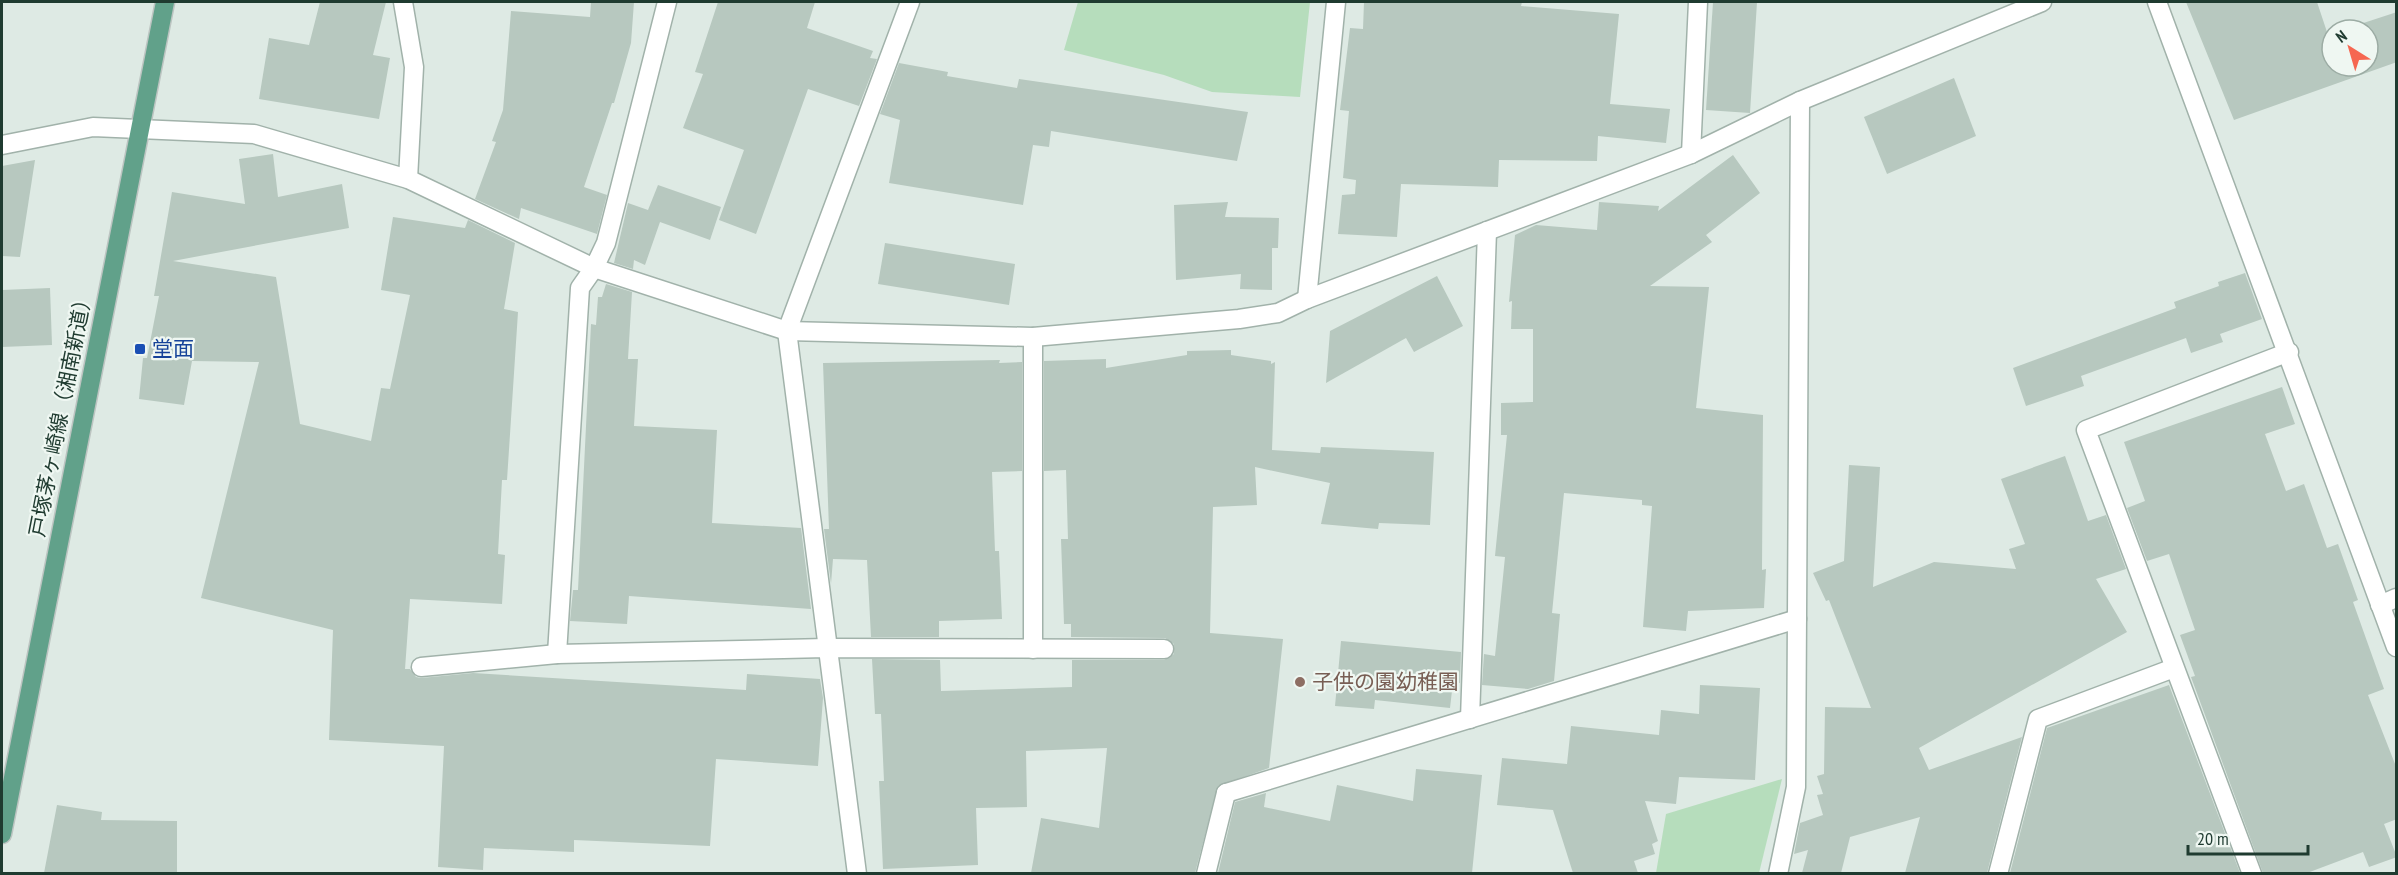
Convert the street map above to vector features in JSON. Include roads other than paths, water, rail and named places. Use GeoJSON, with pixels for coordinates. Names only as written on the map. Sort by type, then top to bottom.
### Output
{"type":"FeatureCollection","features":[{"type":"Feature","properties":{"kind":"main road","name":"戸塚茅ヶ崎線（湘南新道）"},"geometry":{"type":"LineString","coordinates":[[2,834],[165,2]]}},
{"type":"Feature","properties":{"kind":"street"},"geometry":{"type":"LineString","coordinates":[[404,2],[414,67],[408,179]]}},
{"type":"Feature","properties":{"kind":"street"},"geometry":{"type":"LineString","coordinates":[[557,654],[580,288],[594,268],[606,243],[667,2]]}},
{"type":"Feature","properties":{"kind":"street"},"geometry":{"type":"LineString","coordinates":[[857,873],[826,648],[787,332],[910,2]]}},
{"type":"Feature","properties":{"kind":"street"},"geometry":{"type":"LineString","coordinates":[[1307,298],[1336,2]]}},
{"type":"Feature","properties":{"kind":"street"},"geometry":{"type":"LineString","coordinates":[[1691,154],[1698,2]]}},
{"type":"Feature","properties":{"kind":"street"},"geometry":{"type":"LineString","coordinates":[[2157,2],[2289,352],[2388,602],[2397,647]]}},
{"type":"Feature","properties":{"kind":"street"},"geometry":{"type":"LineString","coordinates":[[2,145],[93,127],[254,134],[408,179],[594,268],[787,332],[1033,336],[1239,320],[1278,312],[1307,298],[1691,154],[1800,101],[2037,3]]}},
{"type":"Feature","properties":{"kind":"street"},"geometry":{"type":"LineString","coordinates":[[1778,873],[1796,787],[1800,101]]}},
{"type":"Feature","properties":{"kind":"street"},"geometry":{"type":"LineString","coordinates":[[1470,719],[1487,231]]}},
{"type":"Feature","properties":{"kind":"street"},"geometry":{"type":"LineString","coordinates":[[1033,336],[1033,648]]}},
{"type":"Feature","properties":{"kind":"street"},"geometry":{"type":"LineString","coordinates":[[2252,873],[2086,430],[2289,352]]}},
{"type":"Feature","properties":{"kind":"street"},"geometry":{"type":"LineString","coordinates":[[1206,873],[1226,793],[1797,619]]}},
{"type":"Feature","properties":{"kind":"street"},"geometry":{"type":"LineString","coordinates":[[422,667],[557,654],[826,648],[1164,649]]}},
{"type":"Feature","properties":{"kind":"street"},"geometry":{"type":"LineString","coordinates":[[1998,873],[2038,718],[2174,668]]}},
{"type":"Feature","properties":{"kind":"place","name":"堂面"},"geometry":{"type":"Point","coordinates":[140,349]}},
{"type":"Feature","properties":{"kind":"place","name":"子供の園幼稚園"},"geometry":{"type":"Point","coordinates":[1300,682]}}]}
